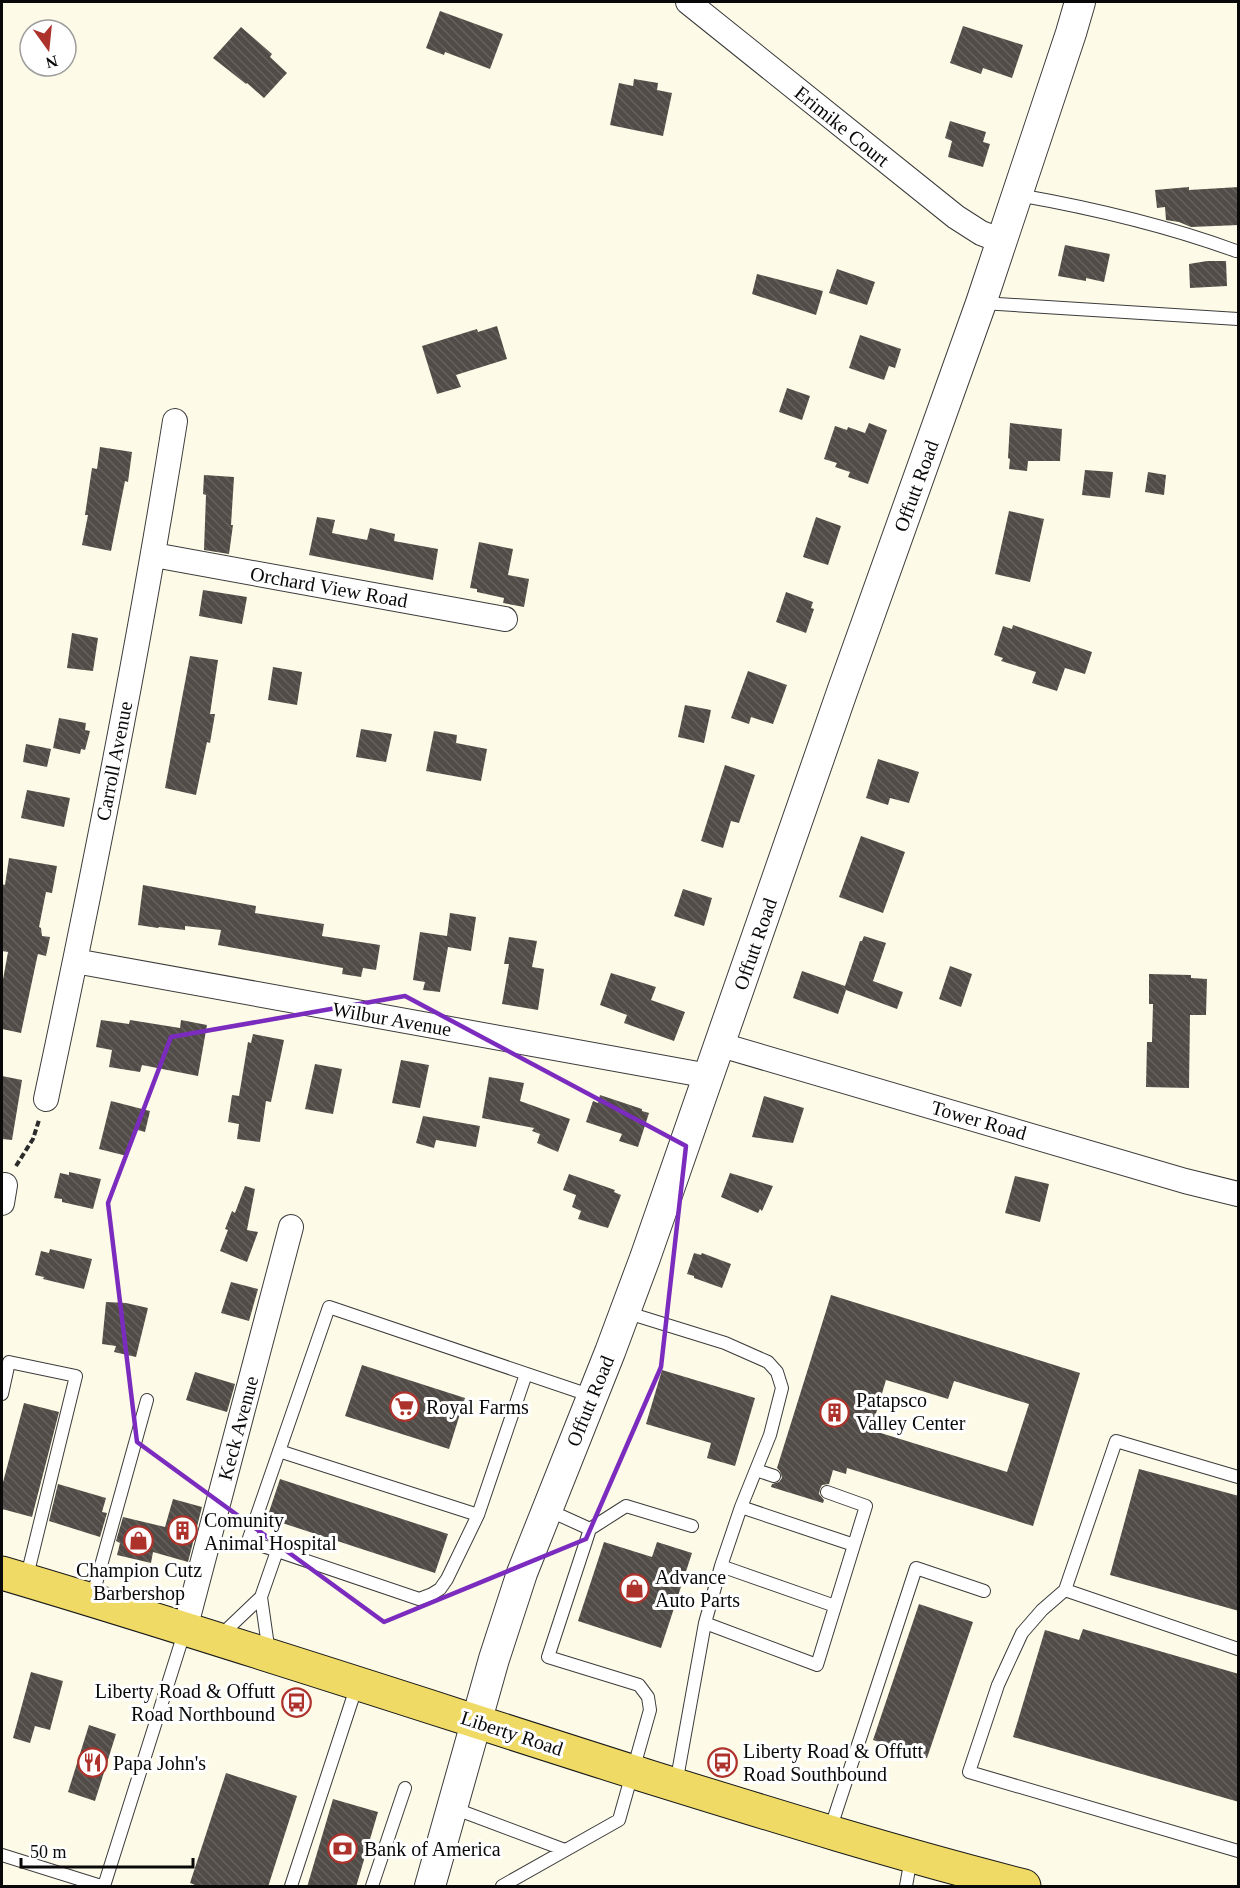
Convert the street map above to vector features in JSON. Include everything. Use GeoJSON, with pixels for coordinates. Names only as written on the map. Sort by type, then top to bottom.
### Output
{"type":"FeatureCollection","features":[{"type":"Feature","properties":{"kind":"main road","name":"Liberty Road"},"geometry":{"type":"LineString","coordinates":[[14,1577],[92,1599],[633,1772],[829,1832],[908,1872],[1024,1887]]}},
{"type":"Feature","properties":{"kind":"street","name":"Erimike Court"},"geometry":{"type":"LineString","coordinates":[[688,2],[956,218],[981,233],[1002,241]]}},
{"type":"Feature","properties":{"kind":"street","name":"Offutt Road"},"geometry":{"type":"LineString","coordinates":[[430,1887],[497,1648],[522,1574],[625,1312],[721,1045],[842,692],[981,303],[1080,2]]}},
{"type":"Feature","properties":{"kind":"street","name":"Carroll Avenue"},"geometry":{"type":"LineString","coordinates":[[46,1099],[154,555],[175,421]]}},
{"type":"Feature","properties":{"kind":"street","name":"Orchard View Road"},"geometry":{"type":"LineString","coordinates":[[154,555],[505,619]]}},
{"type":"Feature","properties":{"kind":"street","name":"Wilbur Avenue"},"geometry":{"type":"LineString","coordinates":[[75,962],[709,1076]]}},
{"type":"Feature","properties":{"kind":"street","name":"Tower Road"},"geometry":{"type":"LineString","coordinates":[[721,1045],[1185,1181],[1239,1194]]}},
{"type":"Feature","properties":{"kind":"street","name":"Keck Avenue"},"geometry":{"type":"LineString","coordinates":[[185,1629],[291,1227]]}},
{"type":"Feature","properties":{"kind":"lane"},"geometry":{"type":"LineString","coordinates":[[1018,195],[1129,218],[1197,237],[1236,251]]}},
{"type":"Feature","properties":{"kind":"lane"},"geometry":{"type":"LineString","coordinates":[[981,303],[1239,319]]}},
{"type":"Feature","properties":{"kind":"lane"},"geometry":{"type":"LineString","coordinates":[[526,1374],[478,1515],[440,1589],[432,1594],[419,1599],[248,1541],[329,1307],[592,1396]]}},
{"type":"Feature","properties":{"kind":"lane"},"geometry":{"type":"LineString","coordinates":[[625,1312],[725,1343],[768,1362],[777,1372],[783,1388],[770,1435],[741,1506],[721,1566],[705,1623],[676,1785]]}},
{"type":"Feature","properties":{"kind":"lane"},"geometry":{"type":"LineString","coordinates":[[2,1394],[9,1362],[76,1376],[14,1577]]}},
{"type":"Feature","properties":{"kind":"lane"},"geometry":{"type":"LineString","coordinates":[[92,1599],[147,1400]]}},
{"type":"Feature","properties":{"kind":"lane"},"geometry":{"type":"LineString","coordinates":[[1239,1477],[1116,1441],[1065,1590],[1042,1610],[1022,1633],[998,1686],[969,1772],[1239,1851]]}},
{"type":"Feature","properties":{"kind":"lane"},"geometry":{"type":"LineString","coordinates":[[279,1451],[478,1515]]}},
{"type":"Feature","properties":{"kind":"lane"},"geometry":{"type":"LineString","coordinates":[[756,1470],[774,1476]]}},
{"type":"Feature","properties":{"kind":"lane"},"geometry":{"type":"LineString","coordinates":[[705,1623],[817,1665],[866,1506],[826,1492]]}},
{"type":"Feature","properties":{"kind":"lane"},"geometry":{"type":"LineString","coordinates":[[502,1887],[619,1820],[650,1710],[648,1697],[639,1685],[548,1658],[590,1528],[626,1506],[692,1526]]}},
{"type":"Feature","properties":{"kind":"lane"},"geometry":{"type":"LineString","coordinates":[[741,1506],[854,1545]]}},
{"type":"Feature","properties":{"kind":"lane"},"geometry":{"type":"LineString","coordinates":[[546,1510],[590,1528]]}},
{"type":"Feature","properties":{"kind":"lane"},"geometry":{"type":"LineString","coordinates":[[217,1639],[261,1597],[277,1551]]}},
{"type":"Feature","properties":{"kind":"lane"},"geometry":{"type":"LineString","coordinates":[[721,1566],[836,1606]]}},
{"type":"Feature","properties":{"kind":"lane"},"geometry":{"type":"LineString","coordinates":[[829,1832],[916,1568],[984,1591]]}},
{"type":"Feature","properties":{"kind":"lane"},"geometry":{"type":"LineString","coordinates":[[1065,1590],[1239,1649]]}},
{"type":"Feature","properties":{"kind":"lane"},"geometry":{"type":"LineString","coordinates":[[261,1597],[270,1656]]}},
{"type":"Feature","properties":{"kind":"lane"},"geometry":{"type":"LineString","coordinates":[[2,1855],[103,1887],[185,1629]]}},
{"type":"Feature","properties":{"kind":"lane"},"geometry":{"type":"LineString","coordinates":[[291,1887],[357,1684]]}},
{"type":"Feature","properties":{"kind":"lane"},"geometry":{"type":"LineString","coordinates":[[372,1887],[405,1788]]}},
{"type":"Feature","properties":{"kind":"lane"},"geometry":{"type":"LineString","coordinates":[[453,1808],[565,1850]]}},
{"type":"Feature","properties":{"kind":"path"},"geometry":{"type":"LineString","coordinates":[[3,1194],[33,1139],[46,1099]]}},
{"type":"Feature","properties":{"kind":"highlighted area"},"geometry":{"type":"Polygon","coordinates":[[[405,996],[686,1146],[661,1367],[586,1539],[384,1622],[137,1442],[108,1203],[171,1037],[405,996]]]}},
{"type":"Feature","properties":{"kind":"building"},"geometry":{"type":"Polygon","coordinates":[[[440,11],[503,34],[490,69],[445,52],[444,55],[426,48],[440,11]]]}},
{"type":"Feature","properties":{"kind":"building"},"geometry":{"type":"Polygon","coordinates":[[[963,26],[1023,45],[1012,78],[983,68],[981,74],[950,63],[963,26]]]}},
{"type":"Feature","properties":{"kind":"building"},"geometry":{"type":"Polygon","coordinates":[[[241,27],[272,54],[270,57],[287,73],[264,98],[213,58],[241,27]]]}},
{"type":"Feature","properties":{"kind":"building"},"geometry":{"type":"Polygon","coordinates":[[[634,79],[658,83],[657,90],[672,93],[663,136],[610,125],[619,83],[633,86],[634,79]]]}},
{"type":"Feature","properties":{"kind":"building"},"geometry":{"type":"Polygon","coordinates":[[[950,121],[986,132],[983,142],[990,144],[983,167],[948,157],[952,141],[945,138],[950,121]]]}},
{"type":"Feature","properties":{"kind":"building"},"geometry":{"type":"Polygon","coordinates":[[[1189,187],[1189,190],[1239,187],[1239,225],[1191,227],[1166,220],[1165,207],[1157,208],[1155,190],[1189,187]]]}},
{"type":"Feature","properties":{"kind":"building"},"geometry":{"type":"Polygon","coordinates":[[[1065,245],[1110,254],[1104,282],[1058,276],[1065,245]]]}},
{"type":"Feature","properties":{"kind":"building"},"geometry":{"type":"Polygon","coordinates":[[[1226,261],[1227,286],[1190,288],[1189,264],[1226,261]]]}},
{"type":"Feature","properties":{"kind":"building"},"geometry":{"type":"Polygon","coordinates":[[[837,269],[875,282],[867,305],[829,293],[837,269]]]}},
{"type":"Feature","properties":{"kind":"building"},"geometry":{"type":"Polygon","coordinates":[[[757,274],[823,291],[816,315],[752,294],[757,274]]]}},
{"type":"Feature","properties":{"kind":"building"},"geometry":{"type":"Polygon","coordinates":[[[497,326],[507,359],[456,375],[461,387],[437,394],[422,346],[477,329],[478,332],[497,326]]]}},
{"type":"Feature","properties":{"kind":"building"},"geometry":{"type":"Polygon","coordinates":[[[860,335],[901,349],[895,368],[889,366],[884,380],[849,368],[860,335]]]}},
{"type":"Feature","properties":{"kind":"building"},"geometry":{"type":"Polygon","coordinates":[[[787,388],[810,396],[802,420],[779,412],[787,388]]]}},
{"type":"Feature","properties":{"kind":"building"},"geometry":{"type":"Polygon","coordinates":[[[869,423],[887,430],[868,484],[848,477],[850,472],[835,467],[837,463],[824,459],[835,426],[847,430],[848,427],[865,433],[869,423]]]}},
{"type":"Feature","properties":{"kind":"building"},"geometry":{"type":"Polygon","coordinates":[[[1010,423],[1062,429],[1060,461],[1028,461],[1027,471],[1009,469],[1010,423]]]}},
{"type":"Feature","properties":{"kind":"building"},"geometry":{"type":"Polygon","coordinates":[[[100,447],[132,452],[128,482],[125,481],[111,551],[82,545],[88,515],[85,515],[92,468],[97,469],[100,447]]]}},
{"type":"Feature","properties":{"kind":"building"},"geometry":{"type":"Polygon","coordinates":[[[1085,470],[1113,472],[1110,498],[1082,495],[1085,470]]]}},
{"type":"Feature","properties":{"kind":"building"},"geometry":{"type":"Polygon","coordinates":[[[1148,472],[1166,475],[1164,495],[1145,492],[1148,472]]]}},
{"type":"Feature","properties":{"kind":"building"},"geometry":{"type":"Polygon","coordinates":[[[204,475],[234,477],[231,525],[233,525],[229,554],[204,550],[206,495],[203,494],[204,475]]]}},
{"type":"Feature","properties":{"kind":"building"},"geometry":{"type":"Polygon","coordinates":[[[1009,511],[1044,519],[1030,582],[995,574],[1009,511]]]}},
{"type":"Feature","properties":{"kind":"building"},"geometry":{"type":"Polygon","coordinates":[[[317,517],[335,520],[332,533],[367,540],[370,528],[395,534],[394,541],[438,549],[433,580],[309,555],[317,517]]]}},
{"type":"Feature","properties":{"kind":"building"},"geometry":{"type":"Polygon","coordinates":[[[816,517],[841,526],[828,565],[803,557],[816,517]]]}},
{"type":"Feature","properties":{"kind":"building"},"geometry":{"type":"Polygon","coordinates":[[[479,542],[513,549],[508,575],[529,579],[524,607],[503,603],[504,598],[477,592],[477,589],[470,588],[479,542]]]}},
{"type":"Feature","properties":{"kind":"building"},"geometry":{"type":"Polygon","coordinates":[[[203,590],[247,597],[242,624],[199,616],[203,590]]]}},
{"type":"Feature","properties":{"kind":"building"},"geometry":{"type":"Polygon","coordinates":[[[786,592],[813,602],[811,608],[814,609],[806,633],[776,622],[786,592]]]}},
{"type":"Feature","properties":{"kind":"building"},"geometry":{"type":"Polygon","coordinates":[[[1013,625],[1092,652],[1085,674],[1065,668],[1057,691],[1032,683],[1036,672],[1001,661],[1003,658],[994,655],[1003,626],[1012,629],[1013,625]]]}},
{"type":"Feature","properties":{"kind":"building"},"geometry":{"type":"Polygon","coordinates":[[[72,633],[98,638],[93,671],[67,668],[72,633]]]}},
{"type":"Feature","properties":{"kind":"building"},"geometry":{"type":"Polygon","coordinates":[[[190,656],[218,660],[210,714],[215,714],[196,795],[165,788],[190,656]]]}},
{"type":"Feature","properties":{"kind":"building"},"geometry":{"type":"Polygon","coordinates":[[[273,667],[302,672],[297,705],[268,700],[273,667]]]}},
{"type":"Feature","properties":{"kind":"building"},"geometry":{"type":"Polygon","coordinates":[[[748,671],[787,685],[773,724],[751,717],[749,724],[731,718],[748,671]]]}},
{"type":"Feature","properties":{"kind":"building"},"geometry":{"type":"Polygon","coordinates":[[[685,705],[711,710],[704,743],[678,737],[685,705]]]}},
{"type":"Feature","properties":{"kind":"building"},"geometry":{"type":"Polygon","coordinates":[[[59,718],[86,723],[85,730],[90,731],[85,750],[81,749],[80,754],[53,748],[59,718]]]}},
{"type":"Feature","properties":{"kind":"building"},"geometry":{"type":"Polygon","coordinates":[[[361,729],[392,734],[386,762],[356,757],[361,729]]]}},
{"type":"Feature","properties":{"kind":"building"},"geometry":{"type":"Polygon","coordinates":[[[434,731],[457,735],[456,743],[487,749],[481,781],[426,771],[434,731]]]}},
{"type":"Feature","properties":{"kind":"building"},"geometry":{"type":"Polygon","coordinates":[[[26,744],[51,749],[47,767],[23,762],[26,744]]]}},
{"type":"Feature","properties":{"kind":"building"},"geometry":{"type":"Polygon","coordinates":[[[878,759],[919,772],[909,803],[890,798],[888,805],[866,798],[878,759]]]}},
{"type":"Feature","properties":{"kind":"building"},"geometry":{"type":"Polygon","coordinates":[[[725,765],[755,775],[739,823],[731,821],[723,848],[701,841],[725,765]]]}},
{"type":"Feature","properties":{"kind":"building"},"geometry":{"type":"Polygon","coordinates":[[[27,790],[70,798],[64,827],[21,818],[27,790]]]}},
{"type":"Feature","properties":{"kind":"building"},"geometry":{"type":"Polygon","coordinates":[[[861,836],[905,852],[883,913],[839,897],[861,836]]]}},
{"type":"Feature","properties":{"kind":"building"},"geometry":{"type":"Polygon","coordinates":[[[9,858],[57,866],[52,893],[46,892],[39,927],[42,936],[50,937],[46,956],[38,954],[21,1033],[2,1029],[2,985],[8,952],[2,951],[2,884],[5,885],[9,858]]]}},
{"type":"Feature","properties":{"kind":"building"},"geometry":{"type":"Polygon","coordinates":[[[143,885],[256,906],[255,913],[324,924],[322,936],[380,945],[376,970],[363,968],[361,977],[342,974],[343,968],[218,945],[221,930],[185,926],[185,930],[138,925],[143,885]]]}},
{"type":"Feature","properties":{"kind":"building"},"geometry":{"type":"Polygon","coordinates":[[[683,889],[712,898],[704,926],[674,916],[683,889]]]}},
{"type":"Feature","properties":{"kind":"building"},"geometry":{"type":"Polygon","coordinates":[[[450,913],[476,917],[471,951],[448,947],[440,992],[423,990],[425,982],[413,980],[420,932],[447,936],[450,913]]]}},
{"type":"Feature","properties":{"kind":"building"},"geometry":{"type":"Polygon","coordinates":[[[864,936],[886,943],[873,981],[903,992],[897,1009],[846,990],[838,1014],[793,998],[802,971],[845,986],[860,941],[864,936]]]}},
{"type":"Feature","properties":{"kind":"building"},"geometry":{"type":"Polygon","coordinates":[[[509,937],[537,941],[532,967],[544,969],[538,1010],[502,1004],[509,964],[504,964],[509,937]]]}},
{"type":"Feature","properties":{"kind":"building"},"geometry":{"type":"Polygon","coordinates":[[[950,966],[972,974],[961,1007],[939,999],[950,966]]]}},
{"type":"Feature","properties":{"kind":"building"},"geometry":{"type":"Polygon","coordinates":[[[611,973],[656,987],[651,1000],[685,1012],[674,1041],[624,1023],[627,1015],[600,1005],[611,973]]]}},
{"type":"Feature","properties":{"kind":"building"},"geometry":{"type":"Polygon","coordinates":[[[1149,974],[1191,975],[1191,978],[1207,979],[1206,1015],[1190,1015],[1189,1088],[1146,1087],[1147,1042],[1152,1042],[1153,1004],[1149,1004],[1149,974]]]}},
{"type":"Feature","properties":{"kind":"building"},"geometry":{"type":"Polygon","coordinates":[[[101,1020],[129,1024],[130,1020],[180,1028],[181,1020],[207,1025],[198,1076],[142,1065],[140,1072],[109,1067],[112,1050],[96,1047],[101,1020]]]}},
{"type":"Feature","properties":{"kind":"building"},"geometry":{"type":"Polygon","coordinates":[[[253,1034],[284,1040],[271,1102],[266,1101],[260,1142],[237,1139],[239,1124],[228,1122],[232,1095],[239,1096],[248,1042],[251,1043],[253,1034]]]}},
{"type":"Feature","properties":{"kind":"building"},"geometry":{"type":"Polygon","coordinates":[[[401,1060],[429,1065],[420,1108],[392,1103],[401,1060]]]}},
{"type":"Feature","properties":{"kind":"building"},"geometry":{"type":"Polygon","coordinates":[[[315,1064],[342,1069],[333,1114],[305,1109],[315,1064]]]}},
{"type":"Feature","properties":{"kind":"building"},"geometry":{"type":"Polygon","coordinates":[[[2,1076],[22,1080],[12,1140],[2,1139],[2,1076]]]}},
{"type":"Feature","properties":{"kind":"building"},"geometry":{"type":"Polygon","coordinates":[[[489,1077],[524,1083],[520,1101],[570,1119],[558,1152],[537,1143],[540,1134],[532,1131],[534,1128],[482,1118],[489,1077]]]}},
{"type":"Feature","properties":{"kind":"building"},"geometry":{"type":"Polygon","coordinates":[[[600,1095],[649,1113],[638,1147],[619,1141],[622,1134],[586,1122],[593,1101],[598,1103],[600,1095]]]}},
{"type":"Feature","properties":{"kind":"building"},"geometry":{"type":"Polygon","coordinates":[[[764,1096],[804,1108],[793,1143],[752,1137],[764,1096]]]}},
{"type":"Feature","properties":{"kind":"building"},"geometry":{"type":"Polygon","coordinates":[[[111,1101],[150,1111],[145,1132],[134,1129],[127,1156],[99,1149],[111,1101]]]}},
{"type":"Feature","properties":{"kind":"building"},"geometry":{"type":"Polygon","coordinates":[[[423,1116],[480,1126],[476,1147],[436,1140],[434,1148],[416,1143],[423,1116]]]}},
{"type":"Feature","properties":{"kind":"building"},"geometry":{"type":"Polygon","coordinates":[[[69,1172],[101,1179],[93,1209],[54,1198],[60,1173],[69,1175],[69,1172]]]}},
{"type":"Feature","properties":{"kind":"building"},"geometry":{"type":"Polygon","coordinates":[[[730,1173],[773,1186],[762,1211],[760,1209],[758,1213],[721,1197],[730,1173]]]}},
{"type":"Feature","properties":{"kind":"building"},"geometry":{"type":"Polygon","coordinates":[[[569,1174],[615,1190],[614,1192],[621,1195],[608,1228],[578,1219],[581,1211],[572,1207],[576,1195],[563,1190],[569,1174]]]}},
{"type":"Feature","properties":{"kind":"building"},"geometry":{"type":"Polygon","coordinates":[[[1015,1176],[1049,1184],[1040,1222],[1005,1213],[1015,1176]]]}},
{"type":"Feature","properties":{"kind":"building"},"geometry":{"type":"Polygon","coordinates":[[[245,1186],[255,1189],[247,1230],[258,1232],[247,1262],[220,1251],[228,1230],[225,1229],[232,1211],[235,1213],[245,1186]]]}},
{"type":"Feature","properties":{"kind":"building"},"geometry":{"type":"Polygon","coordinates":[[[50,1249],[92,1259],[84,1289],[35,1275],[41,1251],[49,1253],[50,1249]]]}},
{"type":"Feature","properties":{"kind":"building"},"geometry":{"type":"Polygon","coordinates":[[[694,1253],[701,1255],[702,1253],[731,1264],[722,1288],[687,1274],[694,1253]]]}},
{"type":"Feature","properties":{"kind":"building"},"geometry":{"type":"Polygon","coordinates":[[[231,1282],[258,1289],[249,1321],[221,1313],[231,1282]]]}},
{"type":"Feature","properties":{"kind":"building","name":"Patapsco Valley Center"},"geometry":{"type":"Polygon","coordinates":[[[831,1295],[1080,1373],[1033,1526],[847,1468],[846,1474],[833,1470],[829,1484],[822,1485],[819,1494],[824,1500],[823,1503],[771,1487],[782,1478],[777,1468],[831,1295]],[[886,1380],[871,1430],[1007,1472],[1029,1404],[954,1381],[948,1399],[886,1380]]]}},
{"type":"Feature","properties":{"kind":"building"},"geometry":{"type":"Polygon","coordinates":[[[106,1302],[126,1303],[148,1308],[136,1357],[114,1352],[116,1346],[102,1344],[106,1302]]]}},
{"type":"Feature","properties":{"kind":"building","name":"Royal Farms"},"geometry":{"type":"Polygon","coordinates":[[[362,1365],[465,1398],[449,1449],[345,1416],[362,1365]]]}},
{"type":"Feature","properties":{"kind":"building"},"geometry":{"type":"Polygon","coordinates":[[[662,1370],[755,1398],[735,1466],[707,1458],[711,1443],[646,1424],[662,1370]]]}},
{"type":"Feature","properties":{"kind":"building"},"geometry":{"type":"Polygon","coordinates":[[[195,1372],[235,1384],[227,1412],[186,1400],[195,1372]]]}},
{"type":"Feature","properties":{"kind":"building"},"geometry":{"type":"Polygon","coordinates":[[[24,1403],[59,1412],[32,1517],[2,1509],[2,1486],[24,1403]]]}},
{"type":"Feature","properties":{"kind":"building"},"geometry":{"type":"Polygon","coordinates":[[[1139,1469],[1239,1496],[1239,1611],[1110,1575],[1139,1469]]]}},
{"type":"Feature","properties":{"kind":"building"},"geometry":{"type":"Polygon","coordinates":[[[280,1479],[448,1534],[435,1573],[267,1518],[280,1479]]]}},
{"type":"Feature","properties":{"kind":"building"},"geometry":{"type":"Polygon","coordinates":[[[58,1484],[106,1498],[102,1512],[107,1513],[100,1537],[49,1521],[58,1484]]]}},
{"type":"Feature","properties":{"kind":"building"},"geometry":{"type":"Polygon","coordinates":[[[173,1499],[202,1507],[188,1562],[153,1552],[151,1563],[117,1555],[120,1543],[116,1541],[123,1517],[165,1527],[173,1499]]]}},
{"type":"Feature","properties":{"kind":"building","name":"Advance Auto Parts"},"geometry":{"type":"Polygon","coordinates":[[[604,1542],[652,1557],[657,1542],[692,1553],[661,1648],[578,1621],[604,1542]]]}},
{"type":"Feature","properties":{"kind":"building"},"geometry":{"type":"Polygon","coordinates":[[[919,1604],[973,1622],[927,1758],[873,1740],[919,1604]]]}},
{"type":"Feature","properties":{"kind":"building"},"geometry":{"type":"Polygon","coordinates":[[[1083,1629],[1239,1674],[1239,1802],[1013,1737],[1045,1630],[1079,1640],[1083,1629]]]}},
{"type":"Feature","properties":{"kind":"building"},"geometry":{"type":"Polygon","coordinates":[[[31,1672],[63,1681],[50,1730],[35,1726],[30,1743],[13,1738],[31,1672]]]}},
{"type":"Feature","properties":{"kind":"building","name":"Papa John's"},"geometry":{"type":"Polygon","coordinates":[[[89,1725],[116,1734],[95,1801],[68,1792],[89,1725]]]}},
{"type":"Feature","properties":{"kind":"building"},"geometry":{"type":"Polygon","coordinates":[[[226,1773],[297,1796],[268,1887],[200,1887],[190,1883],[226,1773]]]}},
{"type":"Feature","properties":{"kind":"building","name":"Bank of America"},"geometry":{"type":"Polygon","coordinates":[[[333,1799],[378,1812],[356,1887],[307,1887],[333,1799]]]}},
{"type":"Feature","properties":{"kind":"place","name":"Royal Farms"},"geometry":{"type":"Point","coordinates":[405,1407]}},
{"type":"Feature","properties":{"kind":"place","name":"Patapsco Valley Center"},"geometry":{"type":"Point","coordinates":[835,1412]}},
{"type":"Feature","properties":{"kind":"place","name":"Comunity Animal Hospital"},"geometry":{"type":"Point","coordinates":[183,1531]}},
{"type":"Feature","properties":{"kind":"place","name":"Champion Cutz Barbershop"},"geometry":{"type":"Point","coordinates":[139,1540]}},
{"type":"Feature","properties":{"kind":"place","name":"Advance Auto Parts"},"geometry":{"type":"Point","coordinates":[634,1589]}},
{"type":"Feature","properties":{"kind":"place","name":"Liberty Road & Offutt Road Northbound"},"geometry":{"type":"Point","coordinates":[296,1703]}},
{"type":"Feature","properties":{"kind":"place","name":"Papa John's"},"geometry":{"type":"Point","coordinates":[92,1763]}},
{"type":"Feature","properties":{"kind":"place","name":"Liberty Road & Offutt Road Southbound"},"geometry":{"type":"Point","coordinates":[722,1763]}},
{"type":"Feature","properties":{"kind":"place","name":"Bank of America"},"geometry":{"type":"Point","coordinates":[343,1849]}}]}
